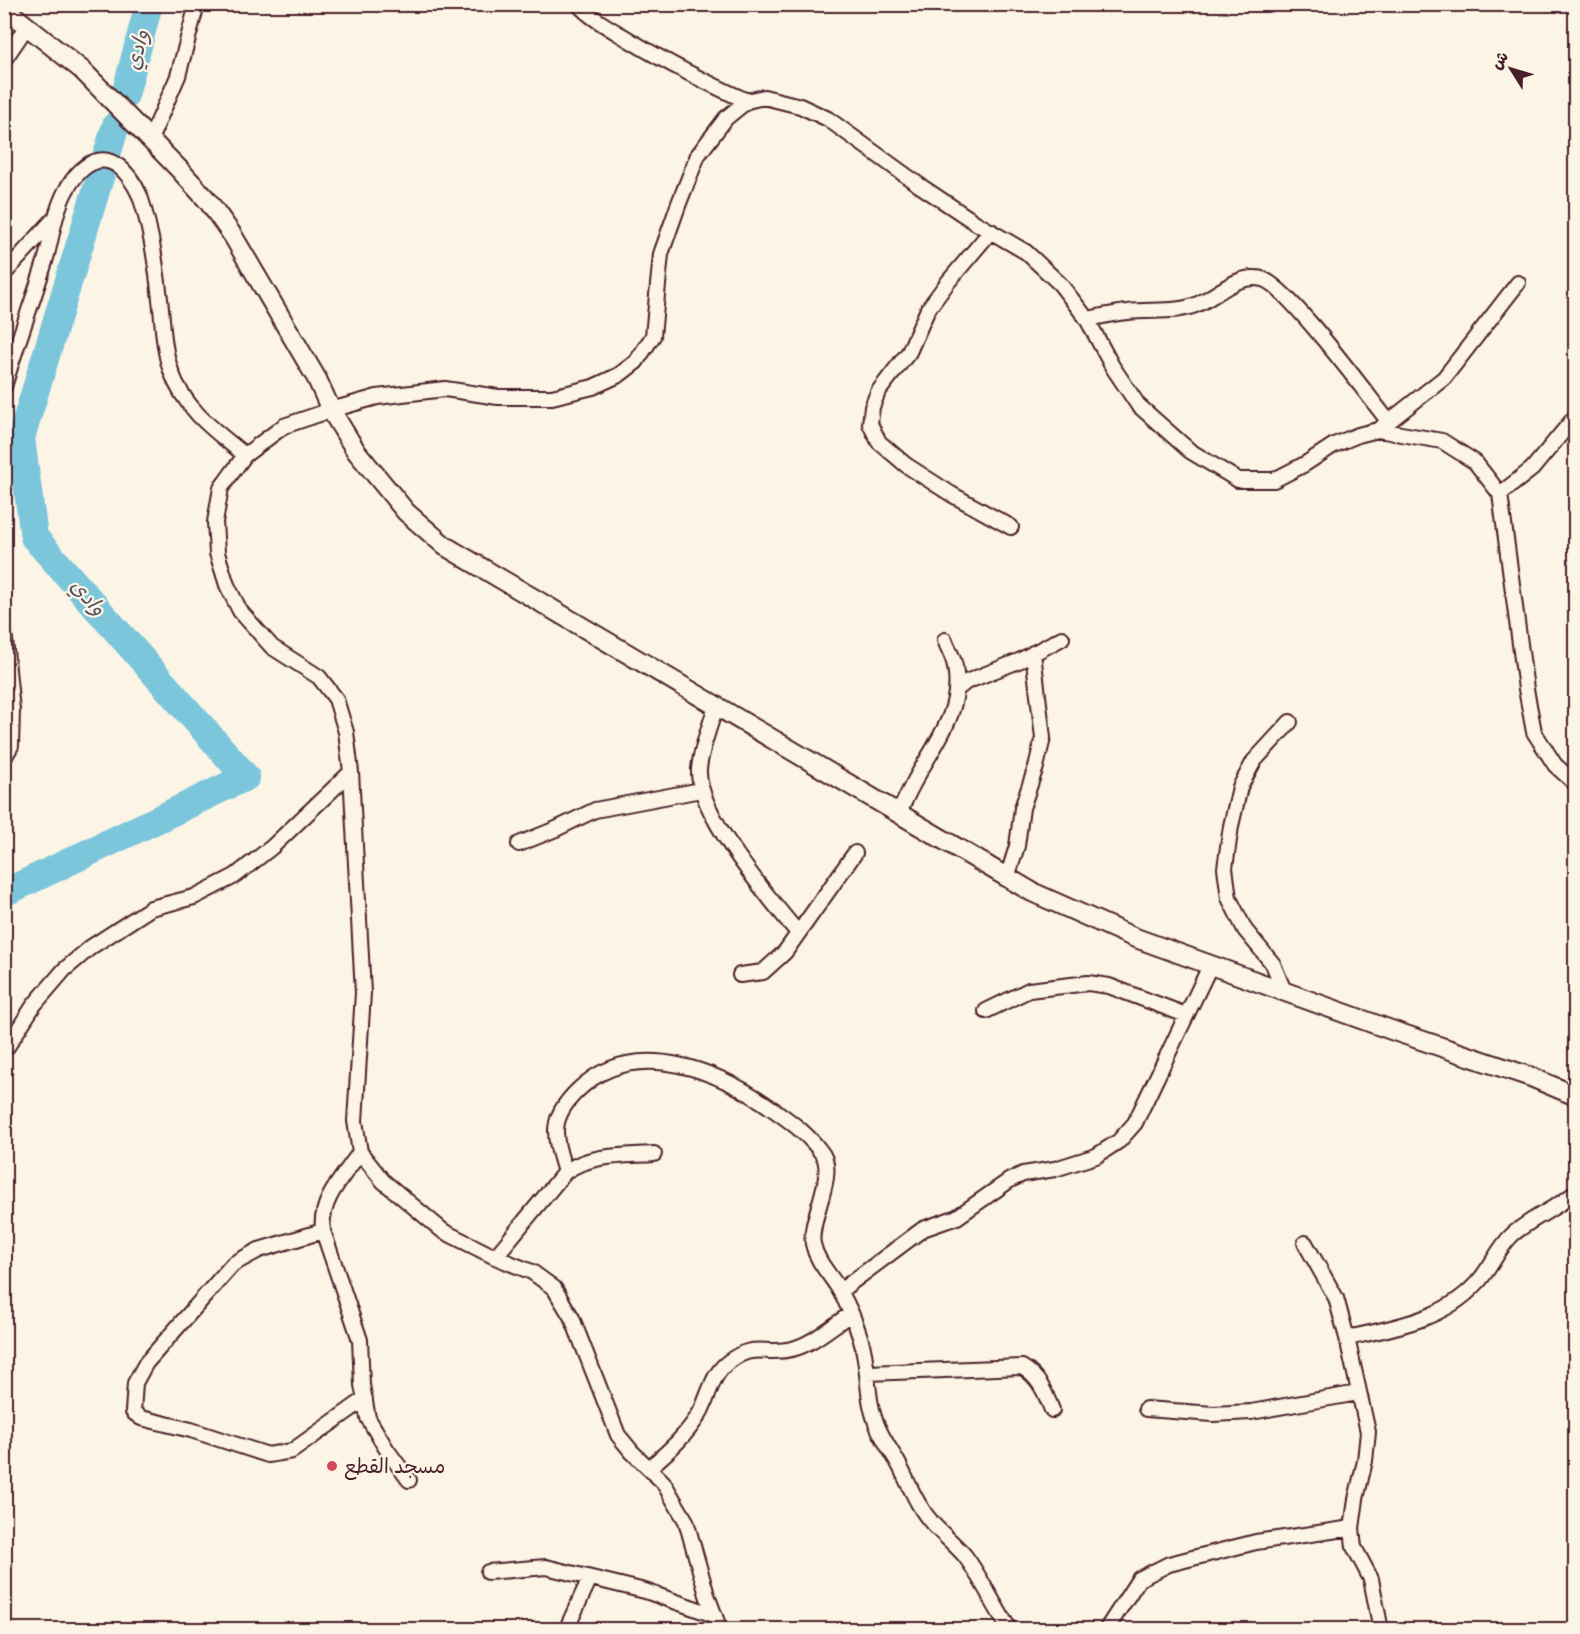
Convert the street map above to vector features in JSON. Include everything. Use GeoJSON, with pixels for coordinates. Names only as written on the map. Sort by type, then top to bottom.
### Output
{"type":"FeatureCollection","features":[{"type":"Feature","properties":{"kind":"main road"},"geometry":{"type":"LineString","coordinates":[[4,8],[82,70],[208,201],[232,236],[317,379],[331,410],[356,451],[406,512],[445,546],[1032,892],[1133,937],[1394,1031],[1530,1077],[1575,1096]]}},
{"type":"Feature","properties":{"kind":"street"},"geometry":{"type":"LineString","coordinates":[[150,140],[178,76],[196,4]]}},
{"type":"Feature","properties":{"kind":"street"},"geometry":{"type":"LineString","coordinates":[[578,4],[597,21],[644,49],[697,78],[747,101]]}},
{"type":"Feature","properties":{"kind":"street"},"geometry":{"type":"LineString","coordinates":[[4,60],[27,26]]}},
{"type":"Feature","properties":{"kind":"street"},"geometry":{"type":"LineString","coordinates":[[720,1629],[686,1521],[663,1482],[618,1435],[572,1318],[554,1288],[532,1272],[495,1257],[443,1231],[383,1181],[360,1152],[355,1121],[363,993],[351,772],[346,732],[336,699],[319,678],[272,647],[240,611],[227,585],[217,553],[215,522],[221,488],[245,455],[284,426],[331,410],[377,398],[445,389],[498,397],[552,397],[593,387],[619,375],[636,362],[653,336],[662,254],[678,203],[698,155],[726,118],[747,101],[764,97],[800,106],[828,119],[919,184],[1026,252],[1060,284],[1087,319],[1112,366],[1138,405],[1190,451],[1238,480],[1274,480],[1334,445],[1383,426],[1444,378],[1518,283]]}},
{"type":"Feature","properties":{"kind":"street"},"geometry":{"type":"LineString","coordinates":[[4,387],[63,198],[69,186],[86,166],[96,161],[114,162],[122,168],[139,194],[152,242],[166,351],[171,372],[184,399],[202,420],[245,455]]}},
{"type":"Feature","properties":{"kind":"street"},"geometry":{"type":"LineString","coordinates":[[4,274],[57,215]]}},
{"type":"Feature","properties":{"kind":"street"},"geometry":{"type":"LineString","coordinates":[[991,231],[928,309],[909,352],[878,392],[872,407],[870,424],[879,442],[906,465],[951,494],[1011,527]]}},
{"type":"Feature","properties":{"kind":"street"},"geometry":{"type":"LineString","coordinates":[[1087,319],[1128,312],[1168,310],[1199,304],[1221,290],[1251,277],[1264,279],[1277,286],[1314,328],[1383,426],[1442,441],[1475,462],[1500,494],[1526,689],[1534,732],[1555,765],[1575,784]]}},
{"type":"Feature","properties":{"kind":"street"},"geometry":{"type":"LineString","coordinates":[[1500,494],[1532,469],[1575,416]]}},
{"type":"Feature","properties":{"kind":"street"},"geometry":{"type":"LineString","coordinates":[[4,630],[12,710],[11,746],[4,758]]}},
{"type":"Feature","properties":{"kind":"street"},"geometry":{"type":"LineString","coordinates":[[956,690],[966,682],[1062,638]]}},
{"type":"Feature","properties":{"kind":"street"},"geometry":{"type":"LineString","coordinates":[[899,814],[913,783],[934,750],[949,720],[956,690],[955,666],[945,640]]}},
{"type":"Feature","properties":{"kind":"street"},"geometry":{"type":"LineString","coordinates":[[1007,878],[1017,846],[1022,808],[1043,738],[1033,653]]}},
{"type":"Feature","properties":{"kind":"street"},"geometry":{"type":"LineString","coordinates":[[716,706],[699,768],[701,790],[749,874],[798,933]]}},
{"type":"Feature","properties":{"kind":"street"},"geometry":{"type":"LineString","coordinates":[[1284,991],[1273,964],[1245,930],[1229,898],[1225,868],[1240,787],[1254,761],[1290,722]]}},
{"type":"Feature","properties":{"kind":"street"},"geometry":{"type":"LineString","coordinates":[[7,1047],[41,997],[64,970],[91,947],[151,908],[194,897],[235,876],[272,847],[351,772]]}},
{"type":"Feature","properties":{"kind":"street"},"geometry":{"type":"LineString","coordinates":[[519,844],[595,810],[701,790]]}},
{"type":"Feature","properties":{"kind":"street"},"geometry":{"type":"LineString","coordinates":[[740,975],[763,972],[785,952],[855,853]]}},
{"type":"Feature","properties":{"kind":"street"},"geometry":{"type":"LineString","coordinates":[[840,1291],[923,1229],[957,1217],[1010,1180],[1023,1174],[1055,1169],[1096,1156],[1119,1141],[1135,1123],[1211,964]]}},
{"type":"Feature","properties":{"kind":"street"},"geometry":{"type":"LineString","coordinates":[[986,1011],[1029,990],[1088,983],[1109,986],[1186,1015]]}},
{"type":"Feature","properties":{"kind":"street"},"geometry":{"type":"LineString","coordinates":[[565,1172],[555,1140],[558,1117],[567,1100],[585,1083],[613,1068],[634,1062],[659,1062],[693,1068],[719,1076],[761,1100],[800,1128],[824,1157],[825,1182],[814,1226],[813,1242],[819,1262],[840,1291],[861,1338],[868,1373],[868,1400],[876,1423],[916,1502],[933,1524],[964,1555],[1010,1629]]}},
{"type":"Feature","properties":{"kind":"street"},"geometry":{"type":"LineString","coordinates":[[360,1152],[328,1199],[321,1220],[360,1340],[368,1418],[387,1450],[409,1480]]}},
{"type":"Feature","properties":{"kind":"street"},"geometry":{"type":"LineString","coordinates":[[495,1257],[565,1172],[575,1165],[586,1161],[654,1154]]}},
{"type":"Feature","properties":{"kind":"street"},"geometry":{"type":"LineString","coordinates":[[1347,1338],[1402,1326],[1444,1310],[1466,1295],[1478,1282],[1511,1237],[1549,1208],[1575,1192]]}},
{"type":"Feature","properties":{"kind":"street"},"geometry":{"type":"LineString","coordinates":[[323,1231],[259,1250],[233,1264],[146,1363],[135,1383],[133,1412],[141,1418],[191,1430],[268,1455],[292,1450],[365,1399]]}},
{"type":"Feature","properties":{"kind":"street"},"geometry":{"type":"LineString","coordinates":[[1305,1243],[1336,1298],[1368,1432],[1365,1461],[1352,1527],[1354,1547],[1371,1579],[1382,1629]]}},
{"type":"Feature","properties":{"kind":"street"},"geometry":{"type":"LineString","coordinates":[[649,1468],[682,1439],[701,1410],[713,1381],[724,1365],[754,1349],[793,1349],[812,1340],[851,1314]]}},
{"type":"Feature","properties":{"kind":"street"},"geometry":{"type":"LineString","coordinates":[[868,1373],[1022,1367],[1033,1373],[1043,1388],[1052,1410]]}},
{"type":"Feature","properties":{"kind":"street"},"geometry":{"type":"LineString","coordinates":[[1146,1408],[1213,1414],[1251,1412],[1358,1394]]}},
{"type":"Feature","properties":{"kind":"street"},"geometry":{"type":"LineString","coordinates":[[1107,1629],[1139,1579],[1169,1564],[1256,1542],[1352,1527]]}},
{"type":"Feature","properties":{"kind":"street"},"geometry":{"type":"LineString","coordinates":[[488,1572],[546,1567],[645,1591],[714,1615]]}},
{"type":"Feature","properties":{"kind":"street"},"geometry":{"type":"LineString","coordinates":[[566,1629],[590,1578]]}},
{"type":"Feature","properties":{"kind":"waterway","name":"وادي"},"geometry":{"type":"LineString","coordinates":[[125,95],[149,4]]}},
{"type":"Feature","properties":{"kind":"waterway","name":"وادي"},"geometry":{"type":"LineString","coordinates":[[4,893],[246,777],[34,537],[21,438],[116,125]]}},
{"type":"Feature","properties":{"kind":"place","name":"مسجد القطع"},"geometry":{"type":"Point","coordinates":[332,1466]}}]}
